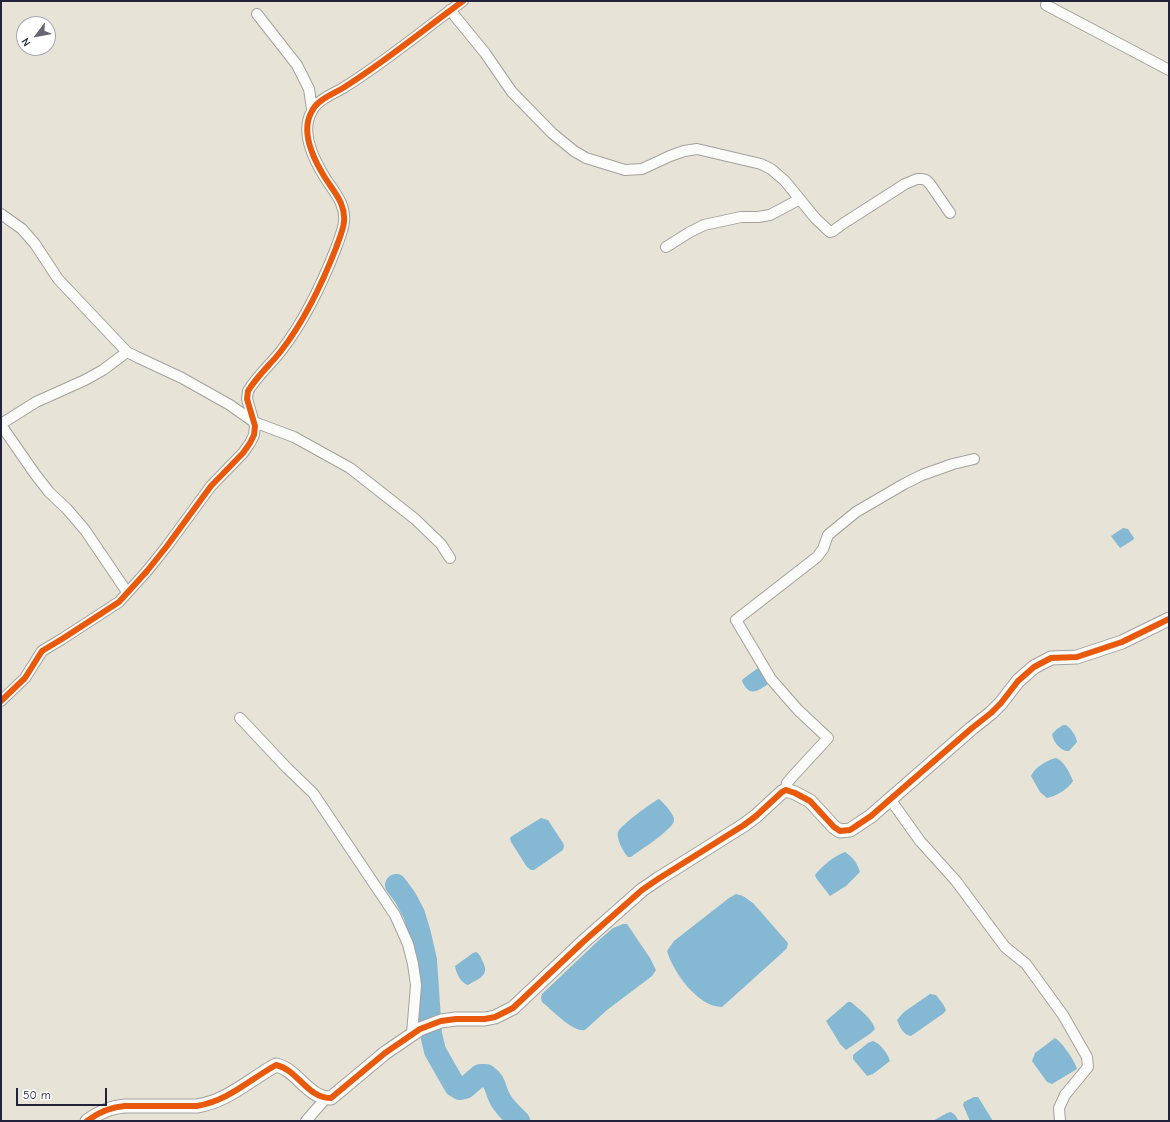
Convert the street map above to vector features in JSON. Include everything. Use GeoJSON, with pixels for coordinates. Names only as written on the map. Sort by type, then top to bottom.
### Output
{"type":"FeatureCollection","features":[{"type":"Feature","properties":{"kind":"street"},"geometry":{"type":"LineString","coordinates":[[312,109],[324,99],[370,71],[463,1]]}},
{"type":"Feature","properties":{"kind":"street"},"geometry":{"type":"LineString","coordinates":[[1046,5],[1169,70]]}},
{"type":"Feature","properties":{"kind":"street"},"geometry":{"type":"LineString","coordinates":[[450,10],[494,65],[512,92],[562,143],[586,158],[625,170],[642,169],[670,156],[684,151],[697,149],[761,164],[771,169],[785,181],[830,232],[905,184],[917,179],[926,180],[930,184],[950,213]]}},
{"type":"Feature","properties":{"kind":"street"},"geometry":{"type":"LineString","coordinates":[[1,701],[25,678],[38,654],[119,602],[167,546],[211,486],[243,453],[254,435],[255,426],[247,399],[248,391],[289,340],[314,299],[328,269],[343,226],[344,207],[318,165],[308,138],[308,126],[312,109],[309,88],[298,65],[257,14]]}},
{"type":"Feature","properties":{"kind":"street"},"geometry":{"type":"LineString","coordinates":[[666,246],[690,232],[704,226],[734,218],[770,215],[800,199]]}},
{"type":"Feature","properties":{"kind":"street"},"geometry":{"type":"LineString","coordinates":[[1,214],[22,229],[58,279],[127,352],[136,358],[182,378],[230,405],[254,422],[294,438],[350,468],[420,523],[441,544],[450,558]]}},
{"type":"Feature","properties":{"kind":"street"},"geometry":{"type":"LineString","coordinates":[[127,352],[103,370],[85,380],[36,402],[1,424],[35,474],[85,530],[127,592]]}},
{"type":"Feature","properties":{"kind":"street"},"geometry":{"type":"LineString","coordinates":[[786,790],[787,783],[828,738],[798,710],[771,678],[736,620],[817,557],[823,549],[826,537],[856,512],[922,475],[953,464],[974,459]]}},
{"type":"Feature","properties":{"kind":"street"},"geometry":{"type":"LineString","coordinates":[[87,1121],[100,1112],[115,1107],[205,1105],[235,1092],[276,1065],[283,1066],[316,1094],[326,1098],[331,1098],[385,1053],[416,1031],[441,1021],[456,1019],[485,1019],[495,1017],[513,1008],[583,942],[632,899],[658,879],[744,825],[782,792],[786,790],[791,791],[810,801],[828,821],[840,831],[850,830],[858,826],[890,800],[992,712],[1026,674],[1045,660],[1057,657],[1077,657],[1085,655],[1122,642],[1169,619]]}},
{"type":"Feature","properties":{"kind":"street"},"geometry":{"type":"LineString","coordinates":[[240,718],[312,792],[395,915],[408,944],[414,964],[416,985],[416,1031]]}},
{"type":"Feature","properties":{"kind":"street"},"geometry":{"type":"LineString","coordinates":[[890,800],[920,841],[956,881],[1005,947],[1026,964],[1063,1014],[1087,1057],[1088,1067],[1064,1095],[1059,1108],[1060,1121]]}},
{"type":"Feature","properties":{"kind":"street"},"geometry":{"type":"LineString","coordinates":[[306,1121],[326,1098]]}},
{"type":"Feature","properties":{"kind":"water"},"geometry":{"type":"Polygon","coordinates":[[[1123,528],[1128,529],[1134,538],[1120,548],[1111,536],[1123,528]]]}},
{"type":"Feature","properties":{"kind":"water"},"geometry":{"type":"Polygon","coordinates":[[[760,668],[770,683],[758,690],[748,690],[742,681],[760,668]]]}},
{"type":"Feature","properties":{"kind":"water"},"geometry":{"type":"Polygon","coordinates":[[[1063,725],[1070,728],[1077,742],[1069,751],[1063,750],[1059,747],[1052,734],[1063,725]]]}},
{"type":"Feature","properties":{"kind":"water"},"geometry":{"type":"Polygon","coordinates":[[[1056,758],[1064,764],[1073,781],[1062,792],[1047,798],[1040,792],[1031,776],[1041,765],[1056,758]]]}},
{"type":"Feature","properties":{"kind":"water"},"geometry":{"type":"Polygon","coordinates":[[[659,799],[673,816],[674,821],[672,825],[631,857],[628,857],[619,842],[618,832],[637,814],[659,799]]]}},
{"type":"Feature","properties":{"kind":"water"},"geometry":{"type":"Polygon","coordinates":[[[541,818],[548,820],[564,846],[563,850],[534,870],[531,870],[527,867],[510,838],[541,818]]]}},
{"type":"Feature","properties":{"kind":"water"},"geometry":{"type":"Polygon","coordinates":[[[845,852],[854,860],[860,872],[846,886],[830,896],[815,875],[829,861],[845,852]]]}},
{"type":"Feature","properties":{"kind":"water"},"geometry":{"type":"Polygon","coordinates":[[[736,894],[743,896],[753,903],[788,943],[787,948],[782,953],[722,1007],[704,1001],[688,987],[675,969],[667,951],[674,941],[736,894]]]}},
{"type":"Feature","properties":{"kind":"water"},"geometry":{"type":"Polygon","coordinates":[[[627,924],[650,958],[656,970],[652,976],[607,1010],[585,1030],[574,1028],[562,1020],[542,1002],[542,994],[599,940],[613,928],[627,924]]]}},
{"type":"Feature","properties":{"kind":"water"},"geometry":{"type":"Polygon","coordinates":[[[476,952],[481,958],[485,971],[479,979],[468,985],[465,984],[459,977],[455,966],[476,952]]]}},
{"type":"Feature","properties":{"kind":"water"},"geometry":{"type":"Polygon","coordinates":[[[930,994],[936,995],[946,1010],[944,1013],[911,1036],[906,1034],[902,1030],[897,1020],[904,1012],[930,994]]]}},
{"type":"Feature","properties":{"kind":"water"},"geometry":{"type":"Polygon","coordinates":[[[848,1002],[851,1002],[865,1014],[875,1029],[846,1050],[840,1044],[826,1021],[848,1002]]]}},
{"type":"Feature","properties":{"kind":"water"},"geometry":{"type":"Polygon","coordinates":[[[1055,1038],[1068,1052],[1077,1069],[1052,1084],[1047,1082],[1032,1061],[1035,1053],[1055,1038]]]}},
{"type":"Feature","properties":{"kind":"water"},"geometry":{"type":"Polygon","coordinates":[[[873,1041],[883,1049],[890,1061],[873,1074],[867,1076],[853,1059],[853,1055],[868,1043],[873,1041]]]}},
{"type":"Feature","properties":{"kind":"water"},"geometry":{"type":"Polygon","coordinates":[[[974,1097],[978,1097],[993,1121],[970,1121],[963,1105],[964,1102],[974,1097]]]}},
{"type":"Feature","properties":{"kind":"water"},"geometry":{"type":"Polygon","coordinates":[[[951,1112],[959,1121],[933,1121],[947,1113],[951,1112]]]}},
{"type":"Feature","properties":{"kind":"waterway"},"geometry":{"type":"LineString","coordinates":[[396,885],[405,897],[414,914],[420,934],[426,960],[431,1034],[435,1051],[455,1086],[460,1089],[465,1088],[480,1075],[486,1075],[490,1078],[494,1083],[502,1102],[519,1121]]}},
{"type":"Feature","properties":{"kind":"cycle path"},"geometry":{"type":"LineString","coordinates":[[1,701],[25,678],[42,651],[119,602],[167,546],[211,486],[243,453],[250,443],[254,435],[255,426],[247,399],[248,391],[255,380],[281,351],[298,327],[325,275],[342,232],[344,222],[341,203],[320,169],[309,144],[307,127],[314,107],[321,100],[374,68],[463,1]]}},
{"type":"Feature","properties":{"kind":"cycle path"},"geometry":{"type":"LineString","coordinates":[[87,1121],[105,1110],[125,1106],[197,1106],[219,1100],[276,1065],[290,1072],[316,1094],[331,1098],[385,1053],[420,1029],[441,1021],[456,1019],[485,1019],[495,1017],[513,1008],[583,942],[642,890],[744,825],[782,792],[786,790],[810,801],[834,827],[840,831],[850,830],[871,816],[991,713],[1018,681],[1034,667],[1051,658],[1077,657],[1122,642],[1169,619]]}}]}
